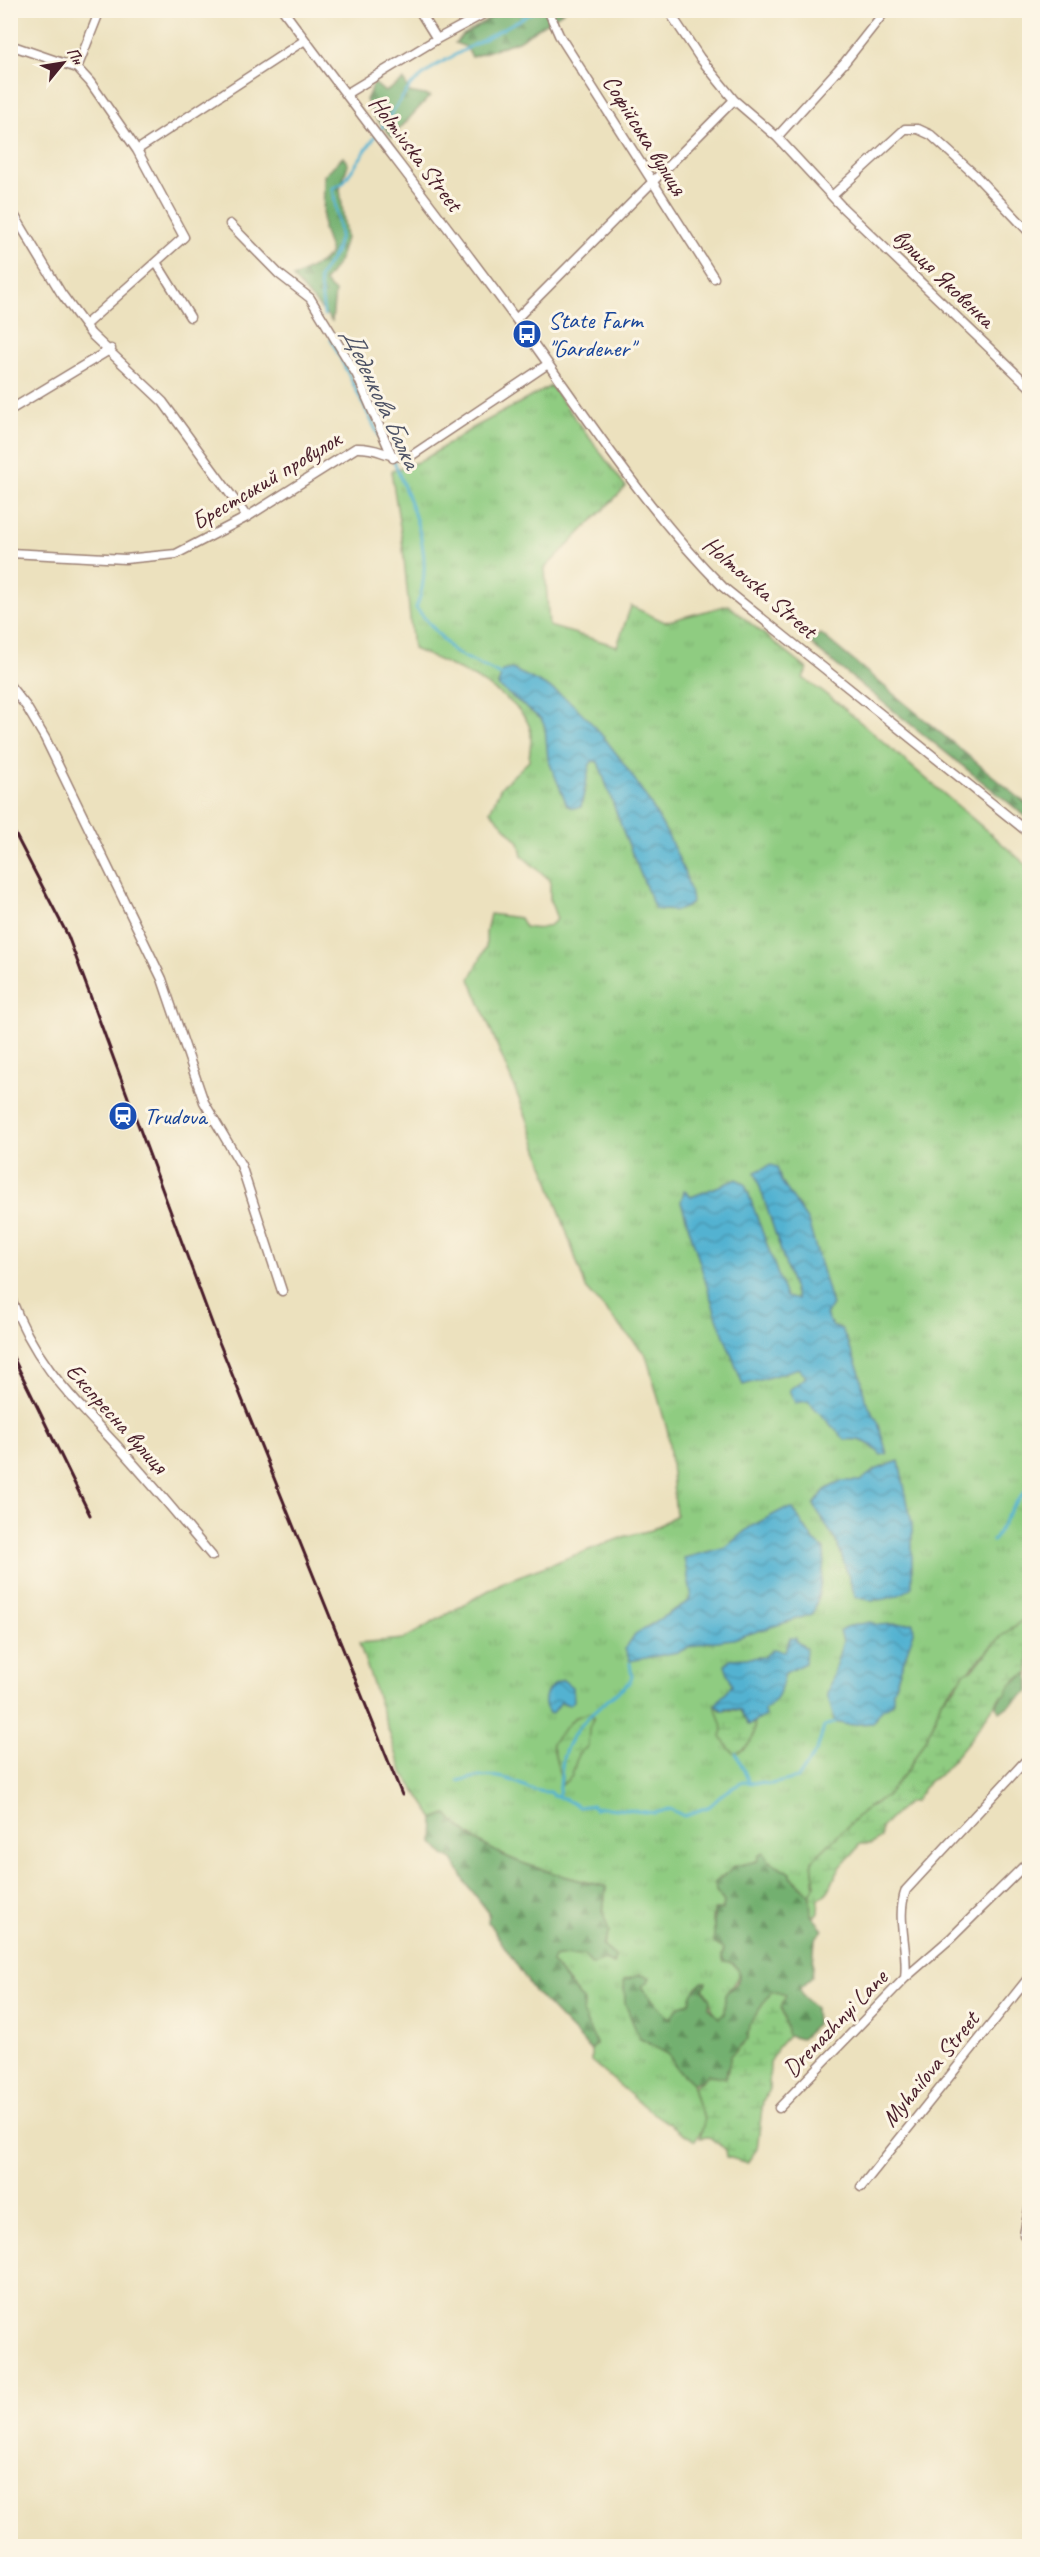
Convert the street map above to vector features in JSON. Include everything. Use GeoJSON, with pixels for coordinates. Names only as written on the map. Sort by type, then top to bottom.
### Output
{"type":"FeatureCollection","features":[{"type":"Feature","properties":{"kind":"street"},"geometry":{"type":"LineString","coordinates":[[77,68],[100,10]]}},
{"type":"Feature","properties":{"kind":"street","name":"Holmivska Street"},"geometry":{"type":"LineString","coordinates":[[283,10],[516,319]]}},
{"type":"Feature","properties":{"kind":"street"},"geometry":{"type":"LineString","coordinates":[[419,10],[437,39]]}},
{"type":"Feature","properties":{"kind":"street"},"geometry":{"type":"LineString","coordinates":[[346,94],[437,39],[491,10]]}},
{"type":"Feature","properties":{"kind":"street","name":"Софійська вулиця"},"geometry":{"type":"LineString","coordinates":[[548,10],[559,35],[714,278]]}},
{"type":"Feature","properties":{"kind":"street","name":"вулиця Яковенка"},"geometry":{"type":"LineString","coordinates":[[668,10],[700,58],[734,100],[777,137],[832,196],[1029,387]]}},
{"type":"Feature","properties":{"kind":"street"},"geometry":{"type":"LineString","coordinates":[[777,137],[845,63],[886,10]]}},
{"type":"Feature","properties":{"kind":"street"},"geometry":{"type":"LineString","coordinates":[[137,150],[305,40]]}},
{"type":"Feature","properties":{"kind":"street"},"geometry":{"type":"LineString","coordinates":[[10,45],[77,68],[90,82],[137,150],[184,237],[85,325]]}},
{"type":"Feature","properties":{"kind":"street"},"geometry":{"type":"LineString","coordinates":[[516,319],[734,100]]}},
{"type":"Feature","properties":{"kind":"street"},"geometry":{"type":"LineString","coordinates":[[832,196],[905,129],[918,129],[931,135],[975,175],[1029,233]]}},
{"type":"Feature","properties":{"kind":"street"},"geometry":{"type":"LineString","coordinates":[[10,208],[61,292],[85,325],[163,402],[247,517]]}},
{"type":"Feature","properties":{"kind":"street"},"geometry":{"type":"LineString","coordinates":[[230,224],[279,274],[310,298],[357,375],[393,458],[411,456],[548,364]]}},
{"type":"Feature","properties":{"kind":"street"},"geometry":{"type":"LineString","coordinates":[[156,262],[190,317]]}},
{"type":"Feature","properties":{"kind":"street","name":"Holmovska Street"},"geometry":{"type":"LineString","coordinates":[[516,319],[658,513],[723,587],[1029,834]]}},
{"type":"Feature","properties":{"kind":"street"},"geometry":{"type":"LineString","coordinates":[[10,397],[13,409],[111,349]]}},
{"type":"Feature","properties":{"kind":"street","name":"Брестський провулок"},"geometry":{"type":"LineString","coordinates":[[10,553],[125,559],[176,554],[247,517],[356,448],[372,447],[393,458]]}},
{"type":"Feature","properties":{"kind":"street"},"geometry":{"type":"LineString","coordinates":[[10,686],[26,706],[45,738],[162,979],[204,1102],[241,1165],[282,1291]]}},
{"type":"Feature","properties":{"kind":"street","name":"Експресна вулиця"},"geometry":{"type":"LineString","coordinates":[[10,1296],[30,1343],[49,1372],[132,1461],[212,1556]]}},
{"type":"Feature","properties":{"kind":"street","name":"Drenazhnyi Lane"},"geometry":{"type":"LineString","coordinates":[[780,2108],[904,1978],[906,1964],[901,1908],[906,1890],[1029,1756]]}},
{"type":"Feature","properties":{"kind":"street"},"geometry":{"type":"LineString","coordinates":[[904,1978],[951,1938],[1029,1860]]}},
{"type":"Feature","properties":{"kind":"street","name":"Myhailova Street"},"geometry":{"type":"LineString","coordinates":[[861,2187],[1029,1976]]}},
{"type":"Feature","properties":{"kind":"street"},"geometry":{"type":"LineString","coordinates":[[1027,2236],[1029,2204]]}},
{"type":"Feature","properties":{"kind":"green space"},"geometry":{"type":"Polygon","coordinates":[[[502,11],[564,11],[518,41],[472,57],[466,47],[455,43],[463,35],[502,11]]]}},
{"type":"Feature","properties":{"kind":"green space"},"geometry":{"type":"Polygon","coordinates":[[[404,80],[409,92],[430,96],[392,137],[372,113],[366,100],[374,83],[385,92],[404,80]]]}},
{"type":"Feature","properties":{"kind":"green space"},"geometry":{"type":"Polygon","coordinates":[[[343,157],[348,164],[340,189],[346,238],[339,262],[324,282],[335,292],[332,321],[293,278],[320,263],[331,253],[323,229],[324,175],[343,157]]]}},
{"type":"Feature","properties":{"kind":"green space"},"geometry":{"type":"Polygon","coordinates":[[[551,386],[626,487],[545,568],[549,626],[617,646],[631,606],[665,622],[728,605],[807,669],[803,678],[838,703],[1029,867],[1029,1615],[1002,1636],[941,1700],[933,1725],[908,1770],[885,1797],[863,1811],[812,1861],[815,1885],[810,1895],[790,1875],[767,1859],[720,1877],[716,1891],[724,1902],[723,1910],[712,1916],[714,1929],[724,1949],[722,1956],[724,1961],[738,1966],[739,1970],[736,1980],[725,1995],[725,2014],[719,2018],[713,2011],[703,1988],[706,1982],[690,2003],[670,2019],[646,1994],[640,1975],[639,2038],[668,2054],[677,2069],[692,2083],[698,2105],[705,2118],[704,2127],[695,2141],[647,2109],[591,2061],[591,2050],[596,2044],[583,2015],[584,2002],[551,1963],[553,1957],[576,1954],[614,1964],[616,1957],[603,1946],[609,1932],[603,1913],[606,1887],[542,1870],[500,1854],[463,1830],[447,1814],[434,1819],[402,1771],[359,1643],[404,1639],[503,1582],[626,1536],[652,1530],[676,1515],[668,1433],[646,1355],[586,1288],[528,1121],[470,979],[486,947],[486,932],[490,914],[520,918],[525,927],[534,928],[546,927],[557,919],[550,900],[550,880],[522,856],[519,842],[490,811],[501,787],[529,761],[530,728],[523,715],[496,691],[444,662],[413,649],[402,539],[391,471],[423,460],[473,428],[551,386]]]}},
{"type":"Feature","properties":{"kind":"green space"},"geometry":{"type":"Polygon","coordinates":[[[821,634],[1029,806],[1029,819],[815,648],[810,640],[821,634]]]}},
{"type":"Feature","properties":{"kind":"green space"},"geometry":{"type":"Polygon","coordinates":[[[1029,1615],[1029,1673],[1015,1680],[1006,1694],[1000,1697],[971,1738],[941,1774],[929,1781],[915,1801],[907,1803],[881,1828],[881,1838],[871,1844],[860,1844],[840,1867],[828,1891],[819,1899],[818,1912],[815,1916],[811,1915],[810,1895],[815,1885],[812,1861],[863,1811],[885,1797],[908,1770],[933,1725],[941,1700],[956,1687],[964,1673],[972,1670],[1002,1636],[1029,1615]]]}},
{"type":"Feature","properties":{"kind":"green space"},"geometry":{"type":"Polygon","coordinates":[[[1029,1673],[1029,1691],[1000,1712],[996,1706],[1005,1691],[1029,1673]]]}},
{"type":"Feature","properties":{"kind":"green space"},"geometry":{"type":"Polygon","coordinates":[[[715,1705],[721,1710],[740,1710],[749,1725],[754,1723],[753,1738],[740,1751],[735,1753],[728,1748],[721,1736],[723,1730],[715,1705]]]}},
{"type":"Feature","properties":{"kind":"green space"},"geometry":{"type":"Polygon","coordinates":[[[591,1712],[594,1717],[589,1729],[588,1746],[578,1754],[572,1776],[562,1785],[552,1743],[574,1718],[591,1712]]]}},
{"type":"Feature","properties":{"kind":"green space"},"geometry":{"type":"Polygon","coordinates":[[[447,1814],[463,1830],[500,1854],[542,1870],[606,1887],[603,1913],[609,1932],[603,1946],[616,1957],[614,1964],[605,1960],[592,1965],[584,1955],[554,1957],[552,1963],[584,2002],[583,2015],[596,2044],[591,2050],[534,1991],[488,1922],[489,1913],[466,1883],[453,1860],[445,1856],[433,1843],[434,1819],[447,1814]]]}},
{"type":"Feature","properties":{"kind":"green space"},"geometry":{"type":"Polygon","coordinates":[[[764,1853],[769,1861],[791,1873],[791,1878],[810,1895],[811,1915],[823,1929],[815,1939],[812,1977],[800,1988],[801,1994],[815,2008],[816,2025],[801,2039],[788,2036],[781,2007],[772,1991],[749,2025],[748,2039],[727,2069],[726,2078],[692,2083],[677,2069],[668,2054],[639,2038],[625,2003],[624,1980],[640,1975],[650,1977],[648,1982],[641,1987],[670,2019],[679,2006],[690,2003],[692,1994],[701,1982],[706,1982],[703,1989],[710,2000],[709,2007],[719,2018],[724,2014],[725,1995],[736,1984],[739,1972],[735,1966],[724,1961],[722,1956],[724,1949],[714,1943],[714,1910],[723,1910],[724,1902],[716,1891],[715,1882],[732,1867],[757,1861],[759,1855],[764,1853]]]}},
{"type":"Feature","properties":{"kind":"green space"},"geometry":{"type":"Polygon","coordinates":[[[772,1991],[786,1995],[781,2007],[788,2036],[778,2047],[770,2063],[769,2089],[763,2101],[757,2149],[747,2163],[727,2157],[726,2150],[709,2137],[700,2138],[705,2118],[698,2105],[693,2086],[702,2082],[707,2074],[726,2078],[731,2056],[748,2039],[749,2025],[772,1991]]]}},
{"type":"Feature","properties":{"kind":"water"},"geometry":{"type":"Polygon","coordinates":[[[512,669],[561,695],[579,710],[621,760],[642,790],[676,852],[687,880],[692,903],[675,910],[655,909],[598,762],[593,761],[590,764],[581,807],[572,808],[567,805],[548,759],[545,727],[541,719],[498,686],[502,671],[512,669]]]}},
{"type":"Feature","properties":{"kind":"water"},"geometry":{"type":"Polygon","coordinates":[[[771,1165],[777,1167],[781,1181],[808,1221],[832,1305],[826,1315],[833,1327],[842,1329],[860,1373],[865,1399],[878,1422],[887,1454],[881,1455],[869,1444],[861,1441],[845,1440],[808,1401],[795,1403],[789,1390],[806,1377],[799,1368],[743,1385],[716,1315],[681,1202],[684,1190],[691,1197],[737,1179],[745,1184],[786,1297],[797,1300],[755,1172],[771,1165]]]}},
{"type":"Feature","properties":{"kind":"water"},"geometry":{"type":"Polygon","coordinates":[[[899,1461],[912,1524],[912,1587],[900,1595],[869,1600],[855,1596],[838,1545],[814,1505],[825,1490],[841,1481],[860,1481],[875,1470],[899,1461]]]}},
{"type":"Feature","properties":{"kind":"water"},"geometry":{"type":"Polygon","coordinates":[[[784,1509],[793,1509],[814,1541],[824,1549],[821,1582],[812,1614],[733,1639],[702,1643],[678,1652],[630,1661],[625,1649],[635,1634],[689,1601],[691,1593],[684,1558],[726,1547],[750,1527],[784,1509]]]}},
{"type":"Feature","properties":{"kind":"water"},"geometry":{"type":"Polygon","coordinates":[[[870,1622],[878,1625],[913,1623],[914,1632],[893,1691],[893,1703],[882,1709],[872,1723],[848,1725],[835,1722],[827,1694],[843,1641],[840,1632],[845,1627],[870,1622]]]}},
{"type":"Feature","properties":{"kind":"water"},"geometry":{"type":"Polygon","coordinates":[[[790,1638],[796,1638],[797,1642],[806,1648],[805,1663],[785,1673],[778,1695],[773,1703],[764,1710],[765,1716],[749,1725],[740,1710],[726,1708],[724,1711],[715,1705],[732,1685],[725,1665],[730,1659],[764,1657],[773,1649],[785,1651],[790,1638]]]}},
{"type":"Feature","properties":{"kind":"water"},"geometry":{"type":"Polygon","coordinates":[[[563,1680],[573,1688],[574,1701],[569,1705],[561,1702],[552,1714],[549,1713],[545,1703],[547,1693],[553,1685],[563,1680]]]}},
{"type":"Feature","properties":{"kind":"waterway","name":"Деденкова Балка"},"geometry":{"type":"LineString","coordinates":[[324,315],[319,278],[335,253],[340,235],[333,188],[343,183],[411,85],[435,66],[537,10]]}},
{"type":"Feature","properties":{"kind":"waterway","name":"Деденкова Балка"},"geometry":{"type":"LineString","coordinates":[[331,339],[381,440]]}},
{"type":"Feature","properties":{"kind":"waterway","name":"Деденкова Балка"},"geometry":{"type":"LineString","coordinates":[[393,458],[414,513],[423,550],[422,588],[416,608],[454,652],[503,676]]}},
{"type":"Feature","properties":{"kind":"waterway"},"geometry":{"type":"LineString","coordinates":[[993,1541],[1013,1506],[1030,1486]]}},
{"type":"Feature","properties":{"kind":"waterway"},"geometry":{"type":"LineString","coordinates":[[558,1797],[563,1760],[568,1744],[582,1724],[629,1683],[632,1677],[630,1663]]}},
{"type":"Feature","properties":{"kind":"waterway"},"geometry":{"type":"LineString","coordinates":[[458,1781],[479,1777],[509,1779],[533,1790],[551,1792],[553,1796],[563,1798],[579,1807],[593,1805],[594,1809],[598,1807],[655,1813],[670,1809],[684,1816],[710,1806],[725,1792],[743,1782],[771,1784],[798,1778],[817,1750],[824,1727],[835,1722]]}},
{"type":"Feature","properties":{"kind":"waterway"},"geometry":{"type":"LineString","coordinates":[[736,1753],[749,1782]]}},
{"type":"Feature","properties":{"kind":"railway"},"geometry":{"type":"LineString","coordinates":[[10,824],[68,936],[219,1342],[402,1795]]}},
{"type":"Feature","properties":{"kind":"railway"},"geometry":{"type":"LineString","coordinates":[[10,1351],[90,1515]]}},
{"type":"Feature","properties":{"kind":"place","name":"State Farm \"Gardener\""},"geometry":{"type":"Point","coordinates":[527,334]}},
{"type":"Feature","properties":{"kind":"place","name":"Trudova"},"geometry":{"type":"Point","coordinates":[123,1116]}}]}
